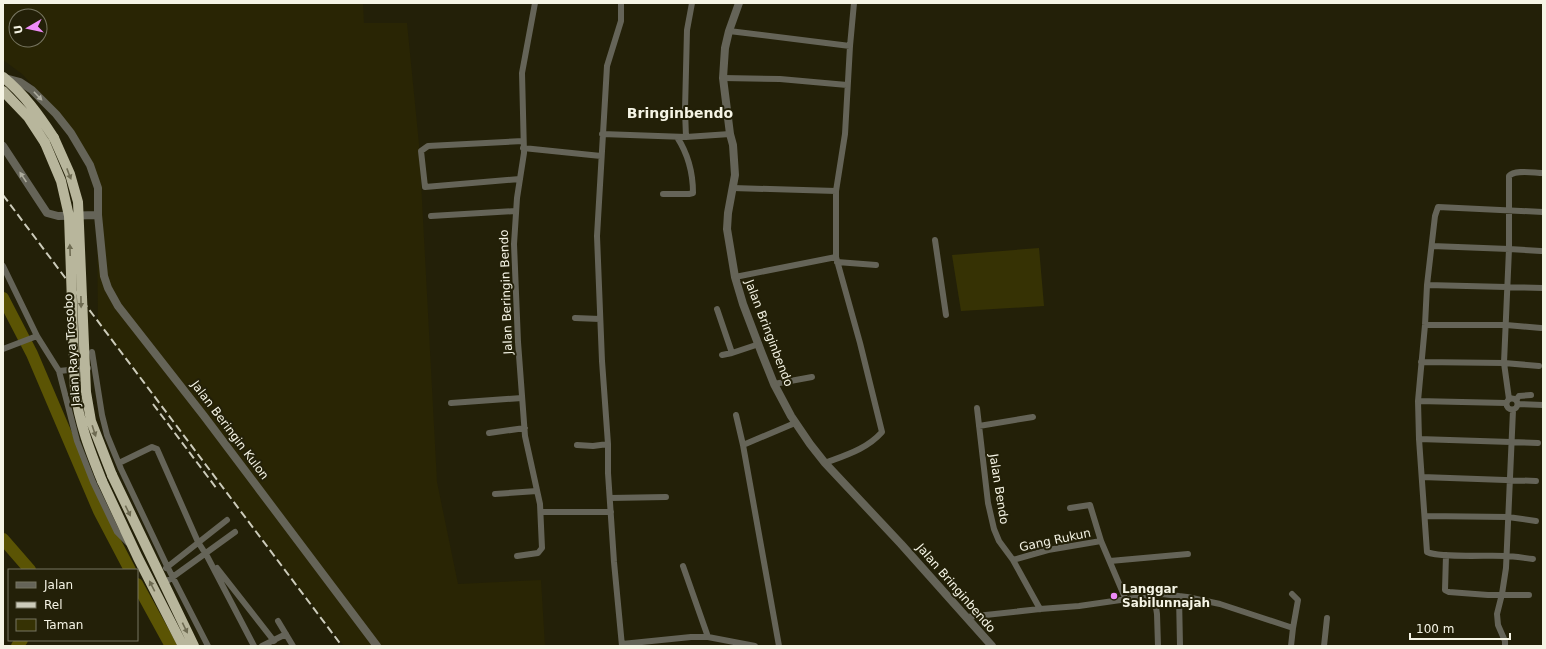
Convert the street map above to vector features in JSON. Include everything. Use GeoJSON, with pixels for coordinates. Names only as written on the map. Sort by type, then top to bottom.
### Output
{"type":"FeatureCollection","features":[{"type":"Feature","properties":{"kind":"highway","name":"Jalan Raya Trosobo"},"geometry":{"type":"LineString","coordinates":[[4,77],[39,115],[54,138],[70,174],[78,202],[86,392],[91,421],[112,476],[194,646]]}},
{"type":"Feature","properties":{"kind":"highway","name":"Jalan Raya Trosobo"},"geometry":{"type":"LineString","coordinates":[[3,91],[28,117],[45,144],[61,181],[69,216],[75,390],[77,406],[86,443],[134,549],[182,646]]}},
{"type":"Feature","properties":{"kind":"street","name":"Jalan Beringin Bendo"},"geometry":{"type":"LineString","coordinates":[[517,556],[538,553],[542,548],[541,512],[525,436],[518,342],[514,244],[523,148],[522,73],[535,3]]}},
{"type":"Feature","properties":{"kind":"street"},"geometry":{"type":"LineString","coordinates":[[621,3],[621,21],[607,66],[597,236],[602,361],[608,444],[610,512],[622,645],[691,637],[708,637],[755,646]]}},
{"type":"Feature","properties":{"kind":"street"},"geometry":{"type":"LineString","coordinates":[[686,137],[684,110],[687,30],[692,3]]}},
{"type":"Feature","properties":{"kind":"street","name":"Jalan Bringinbendo"},"geometry":{"type":"LineString","coordinates":[[740,3],[729,31],[725,48],[723,78],[730,134],[733,145],[735,175],[727,229],[735,276],[743,304],[774,384],[795,423],[825,463],[901,544],[992,646]]}},
{"type":"Feature","properties":{"kind":"street"},"geometry":{"type":"LineString","coordinates":[[825,463],[862,448],[871,443],[882,432],[860,343],[837,260],[836,191],[844,134],[854,3]]}},
{"type":"Feature","properties":{"kind":"street"},"geometry":{"type":"LineString","coordinates":[[729,31],[850,46]]}},
{"type":"Feature","properties":{"kind":"street","name":"Jalan Beringin Kulon"},"geometry":{"type":"LineString","coordinates":[[4,77],[26,85],[56,114],[71,133],[90,165],[98,188],[98,215],[104,276],[108,288],[118,306],[204,416],[377,646]]}},
{"type":"Feature","properties":{"kind":"street"},"geometry":{"type":"LineString","coordinates":[[723,78],[780,80],[847,85]]}},
{"type":"Feature","properties":{"kind":"street"},"geometry":{"type":"LineString","coordinates":[[602,134],[677,137],[730,134]]}},
{"type":"Feature","properties":{"kind":"street"},"geometry":{"type":"LineString","coordinates":[[663,194],[693,193],[689,161],[686,152],[677,137]]}},
{"type":"Feature","properties":{"kind":"street"},"geometry":{"type":"LineString","coordinates":[[520,179],[425,187],[421,151],[428,146],[523,141]]}},
{"type":"Feature","properties":{"kind":"street"},"geometry":{"type":"LineString","coordinates":[[3,146],[47,213],[58,216],[98,215]]}},
{"type":"Feature","properties":{"kind":"street"},"geometry":{"type":"LineString","coordinates":[[523,148],[601,156]]}},
{"type":"Feature","properties":{"kind":"street"},"geometry":{"type":"LineString","coordinates":[[1505,646],[1505,641],[1498,625],[1496,614],[1502,594],[1506,556],[1513,410],[1516,408],[1512,401],[1504,363],[1508,286],[1510,174],[1523,172],[1543,173]]}},
{"type":"Feature","properties":{"kind":"street"},"geometry":{"type":"LineString","coordinates":[[733,188],[836,191]]}},
{"type":"Feature","properties":{"kind":"street"},"geometry":{"type":"LineString","coordinates":[[1533,558],[1446,555],[1431,554],[1427,552],[1419,439],[1418,401],[1427,285],[1435,216],[1438,207],[1543,212]]}},
{"type":"Feature","properties":{"kind":"street"},"geometry":{"type":"LineString","coordinates":[[431,216],[516,211]]}},
{"type":"Feature","properties":{"kind":"street"},"geometry":{"type":"LineString","coordinates":[[935,240],[946,315]]}},
{"type":"Feature","properties":{"kind":"street"},"geometry":{"type":"LineString","coordinates":[[1432,246],[1509,248],[1541,251]]}},
{"type":"Feature","properties":{"kind":"street"},"geometry":{"type":"LineString","coordinates":[[735,276],[837,260],[876,265]]}},
{"type":"Feature","properties":{"kind":"street"},"geometry":{"type":"LineString","coordinates":[[3,266],[37,336],[59,371],[77,441],[93,482],[117,532],[134,549]]}},
{"type":"Feature","properties":{"kind":"street"},"geometry":{"type":"LineString","coordinates":[[1427,285],[1543,288]]}},
{"type":"Feature","properties":{"kind":"street"},"geometry":{"type":"LineString","coordinates":[[717,309],[732,353]]}},
{"type":"Feature","properties":{"kind":"street"},"geometry":{"type":"LineString","coordinates":[[575,318],[600,319]]}},
{"type":"Feature","properties":{"kind":"street"},"geometry":{"type":"LineString","coordinates":[[1425,325],[1506,325],[1540,328]]}},
{"type":"Feature","properties":{"kind":"street"},"geometry":{"type":"LineString","coordinates":[[3,349],[37,336]]}},
{"type":"Feature","properties":{"kind":"street"},"geometry":{"type":"LineString","coordinates":[[722,355],[759,344]]}},
{"type":"Feature","properties":{"kind":"street"},"geometry":{"type":"LineString","coordinates":[[92,352],[102,415],[107,435],[168,566],[208,646]]}},
{"type":"Feature","properties":{"kind":"street"},"geometry":{"type":"LineString","coordinates":[[1421,362],[1504,363],[1539,366]]}},
{"type":"Feature","properties":{"kind":"street"},"geometry":{"type":"LineString","coordinates":[[59,371],[94,367]]}},
{"type":"Feature","properties":{"kind":"street"},"geometry":{"type":"LineString","coordinates":[[774,384],[812,377]]}},
{"type":"Feature","properties":{"kind":"street"},"geometry":{"type":"LineString","coordinates":[[1513,410],[1508,408],[1512,401],[1519,396],[1531,395]]}},
{"type":"Feature","properties":{"kind":"street"},"geometry":{"type":"LineString","coordinates":[[451,403],[522,398]]}},
{"type":"Feature","properties":{"kind":"street"},"geometry":{"type":"LineString","coordinates":[[1418,401],[1512,401],[1543,406]]}},
{"type":"Feature","properties":{"kind":"street","name":"Jalan Bendo"},"geometry":{"type":"LineString","coordinates":[[977,408],[988,503],[994,529],[999,541],[1013,560],[1040,609]]}},
{"type":"Feature","properties":{"kind":"street"},"geometry":{"type":"LineString","coordinates":[[736,415],[743,445],[778,646]]}},
{"type":"Feature","properties":{"kind":"street"},"geometry":{"type":"LineString","coordinates":[[979,426],[1033,416]]}},
{"type":"Feature","properties":{"kind":"street"},"geometry":{"type":"LineString","coordinates":[[743,445],[795,423]]}},
{"type":"Feature","properties":{"kind":"street"},"geometry":{"type":"LineString","coordinates":[[489,433],[525,428]]}},
{"type":"Feature","properties":{"kind":"street"},"geometry":{"type":"LineString","coordinates":[[1419,439],[1538,443]]}},
{"type":"Feature","properties":{"kind":"street"},"geometry":{"type":"LineString","coordinates":[[577,445],[593,446],[608,444]]}},
{"type":"Feature","properties":{"kind":"street"},"geometry":{"type":"LineString","coordinates":[[119,463],[152,447],[157,449],[198,542],[274,641]]}},
{"type":"Feature","properties":{"kind":"street"},"geometry":{"type":"LineString","coordinates":[[1422,477],[1536,481]]}},
{"type":"Feature","properties":{"kind":"street"},"geometry":{"type":"LineString","coordinates":[[495,494],[537,491]]}},
{"type":"Feature","properties":{"kind":"street"},"geometry":{"type":"LineString","coordinates":[[610,498],[666,497]]}},
{"type":"Feature","properties":{"kind":"street","name":"Gang Rukun"},"geometry":{"type":"LineString","coordinates":[[1070,508],[1090,504],[1101,541],[1126,600]]}},
{"type":"Feature","properties":{"kind":"street"},"geometry":{"type":"LineString","coordinates":[[541,512],[610,512]]}},
{"type":"Feature","properties":{"kind":"street"},"geometry":{"type":"LineString","coordinates":[[1425,516],[1508,517],[1536,520]]}},
{"type":"Feature","properties":{"kind":"street"},"geometry":{"type":"LineString","coordinates":[[158,574],[227,520]]}},
{"type":"Feature","properties":{"kind":"street"},"geometry":{"type":"LineString","coordinates":[[163,584],[235,532]]}},
{"type":"Feature","properties":{"kind":"street","name":"Gang Rukun"},"geometry":{"type":"LineString","coordinates":[[1013,560],[1048,550],[1101,541]]}},
{"type":"Feature","properties":{"kind":"street"},"geometry":{"type":"LineString","coordinates":[[206,554],[254,646]]}},
{"type":"Feature","properties":{"kind":"street"},"geometry":{"type":"LineString","coordinates":[[1110,561],[1188,554]]}},
{"type":"Feature","properties":{"kind":"street"},"geometry":{"type":"LineString","coordinates":[[1446,555],[1446,591],[1452,593],[1529,595]]}},
{"type":"Feature","properties":{"kind":"street"},"geometry":{"type":"LineString","coordinates":[[683,566],[708,637]]}},
{"type":"Feature","properties":{"kind":"street"},"geometry":{"type":"LineString","coordinates":[[1291,646],[1298,600],[1292,594]]}},
{"type":"Feature","properties":{"kind":"street"},"geometry":{"type":"LineString","coordinates":[[967,617],[1079,606],[1154,595],[1179,596],[1220,604],[1293,628]]}},
{"type":"Feature","properties":{"kind":"street"},"geometry":{"type":"LineString","coordinates":[[1154,595],[1157,614],[1158,646]]}},
{"type":"Feature","properties":{"kind":"street"},"geometry":{"type":"LineString","coordinates":[[1179,596],[1180,646]]}},
{"type":"Feature","properties":{"kind":"street"},"geometry":{"type":"LineString","coordinates":[[1324,646],[1327,618]]}},
{"type":"Feature","properties":{"kind":"street"},"geometry":{"type":"LineString","coordinates":[[278,621],[293,646]]}},
{"type":"Feature","properties":{"kind":"street"},"geometry":{"type":"LineString","coordinates":[[262,646],[286,634]]}},
{"type":"Feature","properties":{"kind":"shaded area"},"geometry":{"type":"Polygon","coordinates":[[[3,3],[363,3],[364,23],[407,23],[419,144],[437,482],[458,584],[541,580],[545,646],[344,646],[98,322],[97,233],[101,185],[60,114],[22,74],[3,60],[3,3]]]}},
{"type":"Feature","properties":{"kind":"green space"},"geometry":{"type":"Polygon","coordinates":[[[1039,248],[1044,306],[961,311],[952,255],[1039,248]]]}},
{"type":"Feature","properties":{"kind":"waterway"},"geometry":{"type":"LineString","coordinates":[[3,298],[32,354],[99,511],[129,569]]}},
{"type":"Feature","properties":{"kind":"waterway"},"geometry":{"type":"LineString","coordinates":[[3,539],[29,569]]}},
{"type":"Feature","properties":{"kind":"waterway"},"geometry":{"type":"LineString","coordinates":[[138,586],[171,646]]}},
{"type":"Feature","properties":{"kind":"waterway"},"geometry":{"type":"LineString","coordinates":[[17,646],[21,641]]}},
{"type":"Feature","properties":{"kind":"railway"},"geometry":{"type":"LineString","coordinates":[[3,195],[342,646]]}},
{"type":"Feature","properties":{"kind":"railway"},"geometry":{"type":"LineString","coordinates":[[153,404],[217,489]]}},
{"type":"Feature","properties":{"kind":"place","name":"Langgar Sabilunnajah"},"geometry":{"type":"Point","coordinates":[1114,596]}},
{"type":"Feature","properties":{"kind":"district","name":"Bringinbendo"},"geometry":{"type":"Point","coordinates":[680,113]}}]}
